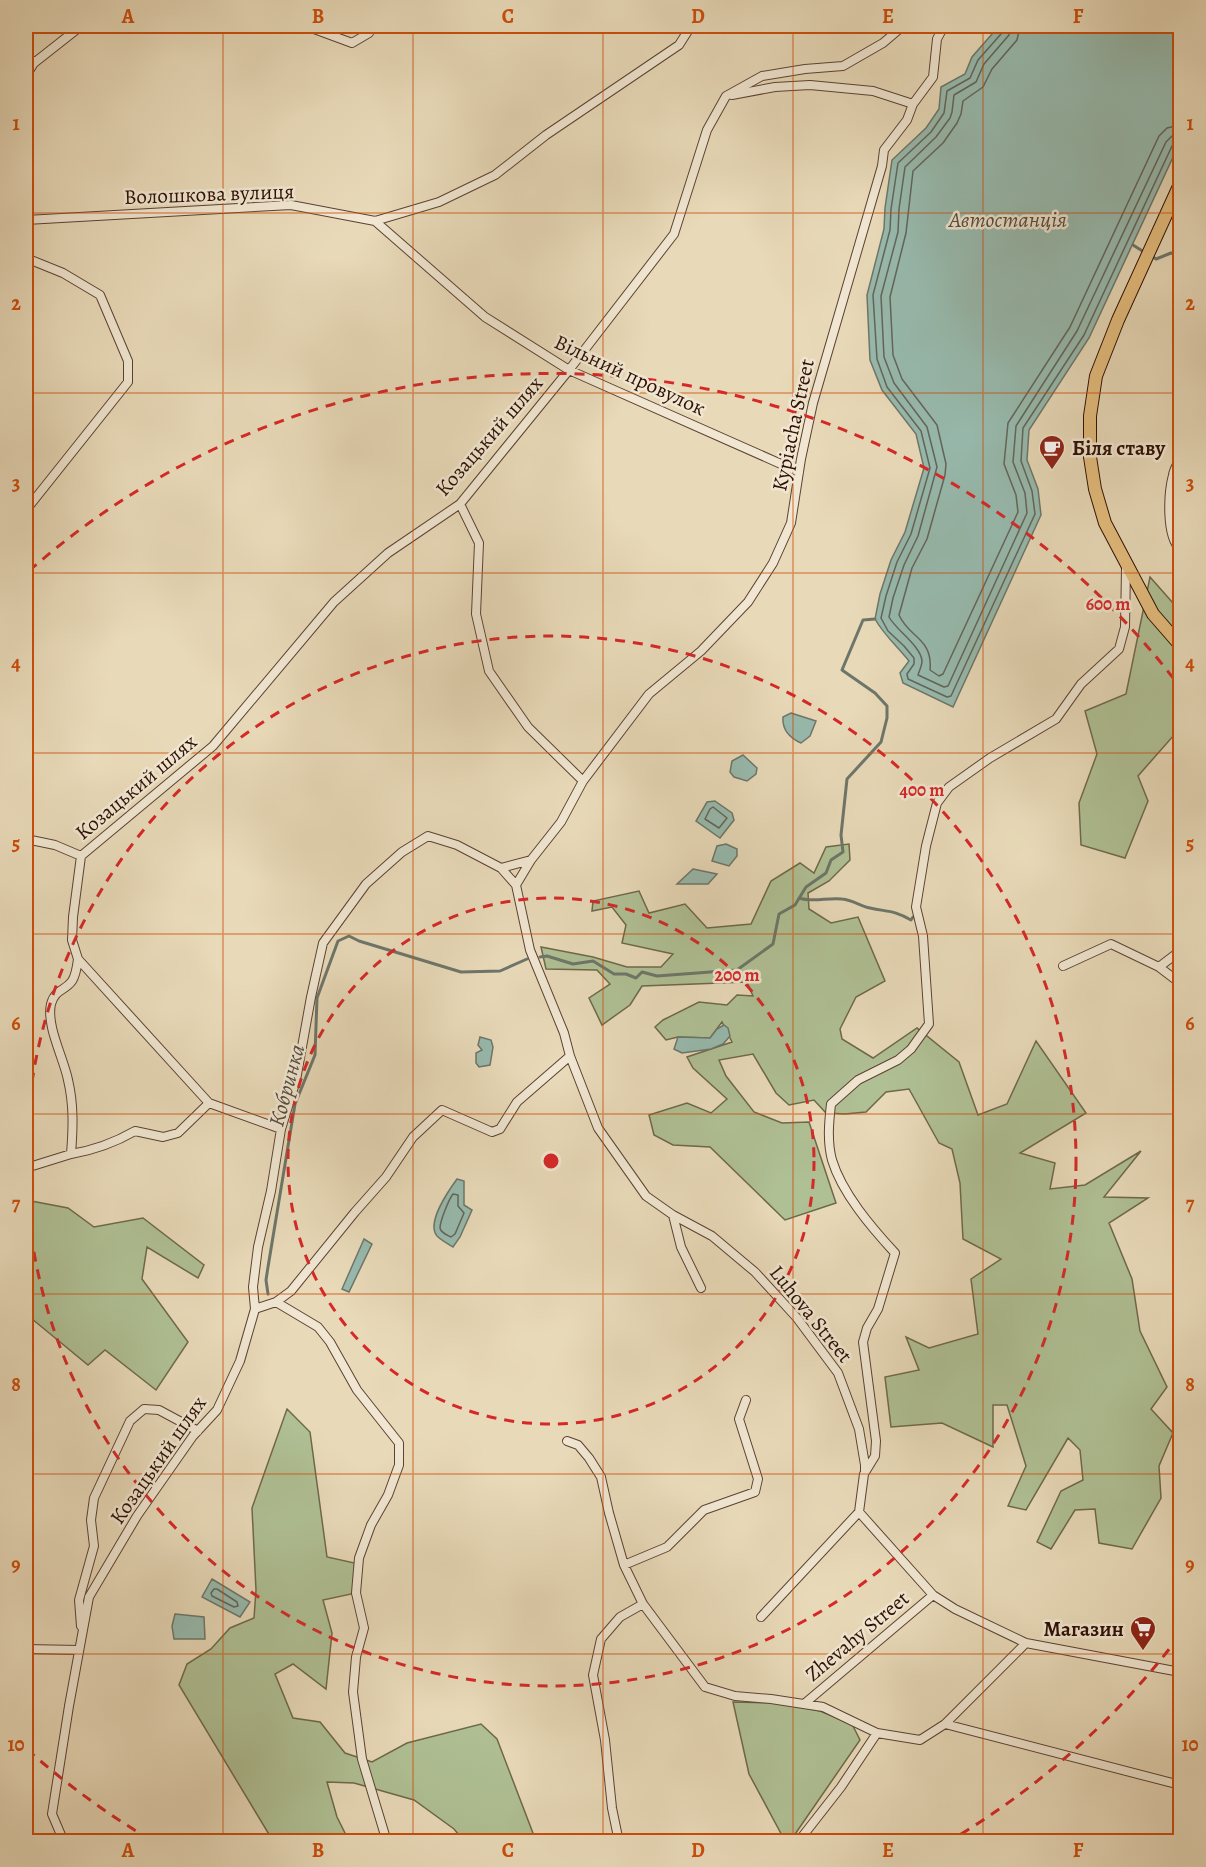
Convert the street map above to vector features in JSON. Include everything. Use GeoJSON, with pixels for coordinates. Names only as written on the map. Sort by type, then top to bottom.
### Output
{"type":"FeatureCollection","features":[{"type":"Feature","properties":{"kind":"main road"},"geometry":{"type":"LineString","coordinates":[[1180,184],[1118,320],[1096,376],[1090,416],[1090,456],[1095,489],[1105,523],[1153,614],[1180,645]]}},
{"type":"Feature","properties":{"kind":"street"},"geometry":{"type":"LineString","coordinates":[[26,76],[34,63],[81,26]]}},
{"type":"Feature","properties":{"kind":"street"},"geometry":{"type":"LineString","coordinates":[[306,26],[352,43],[369,33]]}},
{"type":"Feature","properties":{"kind":"street","name":"Волошкова вулиця"},"geometry":{"type":"LineString","coordinates":[[26,220],[291,205],[375,221],[439,202],[495,176],[546,135],[679,45],[691,26]]}},
{"type":"Feature","properties":{"kind":"street"},"geometry":{"type":"LineString","coordinates":[[726,96],[762,76],[843,66],[884,43],[903,26]]}},
{"type":"Feature","properties":{"kind":"street","name":"Kypiacha Street"},"geometry":{"type":"LineString","coordinates":[[516,885],[531,860],[561,822],[583,781],[649,694],[701,651],[748,602],[773,563],[791,523],[813,403],[882,166],[884,150],[907,120],[913,104],[933,77],[937,39],[944,26]]}},
{"type":"Feature","properties":{"kind":"street"},"geometry":{"type":"LineString","coordinates":[[26,54],[34,63]]}},
{"type":"Feature","properties":{"kind":"street"},"geometry":{"type":"LineString","coordinates":[[726,96],[775,87],[810,85],[873,91],[913,104]]}},
{"type":"Feature","properties":{"kind":"street","name":"Козацький шлях"},"geometry":{"type":"LineString","coordinates":[[78,959],[72,940],[81,856],[213,746],[334,602],[388,553],[460,504],[569,370],[674,234],[707,130],[726,96]]}},
{"type":"Feature","properties":{"kind":"street","name":"Вільний провулок"},"geometry":{"type":"LineString","coordinates":[[375,221],[485,317],[569,370],[799,472]]}},
{"type":"Feature","properties":{"kind":"street"},"geometry":{"type":"LineString","coordinates":[[26,258],[63,273],[100,295],[128,361],[128,382],[26,510]]}},
{"type":"Feature","properties":{"kind":"street"},"geometry":{"type":"LineString","coordinates":[[1180,458],[1173,475],[1168,515],[1175,544],[1180,549]]}},
{"type":"Feature","properties":{"kind":"street"},"geometry":{"type":"LineString","coordinates":[[460,504],[479,543],[476,614],[489,670],[528,727],[583,781]]}},
{"type":"Feature","properties":{"kind":"street","name":"Luhova Street"},"geometry":{"type":"LineString","coordinates":[[864,1473],[875,1456],[876,1441],[863,1342],[867,1328],[878,1309],[895,1253],[877,1234],[840,1182],[831,1158],[828,1129],[831,1104],[858,1080],[898,1060],[911,1049],[929,1024],[923,936],[916,907],[926,846],[937,803],[949,787],[990,758],[1056,719],[1081,684],[1119,649],[1125,627],[1126,564]]}},
{"type":"Feature","properties":{"kind":"street"},"geometry":{"type":"LineString","coordinates":[[78,959],[209,1103],[281,1129],[297,1080],[323,943],[366,884],[402,852],[428,836],[457,845],[501,868],[516,885]]}},
{"type":"Feature","properties":{"kind":"street"},"geometry":{"type":"LineString","coordinates":[[26,839],[55,845],[81,856]]}},
{"type":"Feature","properties":{"kind":"street"},"geometry":{"type":"LineString","coordinates":[[501,868],[531,860]]}},
{"type":"Feature","properties":{"kind":"street","name":"Luhova Street"},"geometry":{"type":"LineString","coordinates":[[516,885],[530,950],[564,1033],[570,1056],[598,1128],[646,1196],[673,1215],[712,1236],[755,1272],[797,1318],[838,1373],[859,1429],[865,1465],[859,1512]]}},
{"type":"Feature","properties":{"kind":"street"},"geometry":{"type":"LineString","coordinates":[[1063,966],[1111,944],[1159,967],[1180,983]]}},
{"type":"Feature","properties":{"kind":"street"},"geometry":{"type":"LineString","coordinates":[[1159,967],[1180,951]]}},
{"type":"Feature","properties":{"kind":"street"},"geometry":{"type":"LineString","coordinates":[[71,1154],[73,1107],[68,1079],[51,1018],[51,1004],[58,990],[70,984],[75,975],[78,959]]}},
{"type":"Feature","properties":{"kind":"street"},"geometry":{"type":"LineString","coordinates":[[255,1309],[276,1302],[291,1291],[386,1177],[413,1137],[442,1110],[492,1132],[500,1129],[517,1102],[570,1056]]}},
{"type":"Feature","properties":{"kind":"street"},"geometry":{"type":"LineString","coordinates":[[26,1168],[105,1146],[135,1131],[163,1137],[177,1133],[209,1103]]}},
{"type":"Feature","properties":{"kind":"street","name":"Козацький шлях"},"geometry":{"type":"LineString","coordinates":[[64,1842],[52,1814],[89,1597],[137,1516],[193,1436],[217,1410],[240,1361],[255,1309],[254,1287],[258,1247],[271,1191],[281,1129]]}},
{"type":"Feature","properties":{"kind":"street"},"geometry":{"type":"LineString","coordinates":[[673,1215],[681,1247],[700,1288]]}},
{"type":"Feature","properties":{"kind":"street"},"geometry":{"type":"LineString","coordinates":[[276,1302],[318,1327],[330,1342],[357,1390],[399,1443],[399,1465],[388,1495],[371,1525],[359,1558],[356,1593],[364,1628],[356,1658],[353,1692],[362,1758],[387,1842]]}},
{"type":"Feature","properties":{"kind":"street"},"geometry":{"type":"LineString","coordinates":[[624,1564],[667,1547],[704,1510],[755,1492],[758,1479],[739,1419],[746,1400]]}},
{"type":"Feature","properties":{"kind":"street"},"geometry":{"type":"LineString","coordinates":[[82,1636],[79,1600],[94,1546],[91,1520],[94,1498],[130,1421],[144,1409],[159,1410],[198,1431]]}},
{"type":"Feature","properties":{"kind":"street"},"geometry":{"type":"LineString","coordinates":[[567,1441],[578,1445],[590,1458],[601,1477],[624,1564],[643,1604],[620,1617],[601,1640],[593,1675],[605,1740],[612,1808],[619,1842]]}},
{"type":"Feature","properties":{"kind":"street"},"geometry":{"type":"LineString","coordinates":[[760,1617],[859,1512]]}},
{"type":"Feature","properties":{"kind":"street","name":"Zhevahy Street"},"geometry":{"type":"LineString","coordinates":[[859,1512],[933,1595],[955,1609],[1026,1643],[1180,1672]]}},
{"type":"Feature","properties":{"kind":"street","name":"Zhevahy Street"},"geometry":{"type":"LineString","coordinates":[[804,1704],[933,1595]]}},
{"type":"Feature","properties":{"kind":"street","name":"Zhevahy Street"},"geometry":{"type":"LineString","coordinates":[[643,1604],[705,1687],[735,1696],[823,1707],[878,1733],[920,1740],[945,1724],[1026,1643]]}},
{"type":"Feature","properties":{"kind":"street"},"geometry":{"type":"LineString","coordinates":[[26,1649],[79,1650]]}},
{"type":"Feature","properties":{"kind":"street"},"geometry":{"type":"LineString","coordinates":[[945,1724],[1180,1785]]}},
{"type":"Feature","properties":{"kind":"street"},"geometry":{"type":"LineString","coordinates":[[798,1842],[841,1787],[878,1733]]}},
{"type":"Feature","properties":{"kind":"green space"},"geometry":{"type":"Polygon","coordinates":[[[1150,577],[1180,611],[1180,741],[1174,735],[1138,776],[1148,801],[1125,858],[1081,845],[1079,803],[1097,754],[1085,711],[1126,694],[1150,577]]]}},
{"type":"Feature","properties":{"kind":"green space"},"geometry":{"type":"Polygon","coordinates":[[[849,844],[850,860],[829,881],[808,893],[809,909],[831,923],[858,917],[885,981],[856,997],[840,1029],[842,1039],[873,1058],[917,1028],[959,1062],[978,1115],[1007,1104],[1036,1041],[1086,1113],[1020,1153],[1055,1163],[1050,1189],[1085,1185],[1141,1151],[1104,1197],[1148,1198],[1109,1223],[1132,1279],[1140,1331],[1167,1387],[1151,1409],[1173,1433],[1159,1466],[1161,1498],[1132,1549],[1099,1543],[1095,1509],[1075,1510],[1051,1549],[1037,1542],[1061,1491],[1083,1480],[1080,1450],[1068,1438],[1026,1510],[1008,1506],[1026,1466],[1007,1405],[993,1405],[993,1447],[942,1423],[891,1427],[885,1377],[919,1370],[906,1337],[929,1348],[978,1334],[971,1279],[1001,1259],[963,1239],[960,1183],[952,1149],[939,1143],[909,1089],[886,1092],[866,1112],[826,1113],[814,1100],[789,1105],[776,1093],[753,1054],[719,1060],[726,1076],[754,1112],[782,1123],[809,1122],[836,1203],[785,1220],[710,1147],[673,1145],[654,1135],[649,1115],[687,1103],[711,1113],[727,1099],[693,1068],[687,1057],[732,1042],[722,1022],[710,1038],[678,1037],[666,1040],[655,1027],[663,1020],[699,1002],[727,1005],[737,995],[753,996],[747,982],[642,986],[630,1005],[602,1025],[589,998],[610,984],[597,970],[546,969],[541,947],[593,957],[627,967],[661,967],[673,954],[622,943],[626,925],[612,907],[592,911],[593,901],[639,891],[649,913],[685,904],[707,928],[751,924],[771,881],[800,863],[814,873],[826,847],[849,844]]]}},
{"type":"Feature","properties":{"kind":"green space"},"geometry":{"type":"Polygon","coordinates":[[[26,1200],[68,1208],[94,1227],[143,1218],[204,1265],[198,1278],[147,1247],[142,1279],[188,1342],[156,1390],[105,1350],[88,1365],[26,1314],[26,1200]]]}},
{"type":"Feature","properties":{"kind":"green space"},"geometry":{"type":"Polygon","coordinates":[[[287,1409],[310,1432],[327,1557],[359,1564],[356,1593],[323,1600],[332,1633],[326,1689],[293,1664],[275,1674],[293,1718],[320,1722],[345,1753],[372,1762],[407,1743],[481,1724],[497,1739],[536,1841],[464,1841],[454,1829],[414,1800],[354,1783],[327,1782],[337,1817],[349,1841],[273,1841],[179,1685],[187,1664],[211,1649],[230,1628],[254,1618],[256,1590],[252,1508],[287,1409]]]}},
{"type":"Feature","properties":{"kind":"green space"},"geometry":{"type":"Polygon","coordinates":[[[733,1702],[782,1703],[820,1711],[852,1724],[860,1740],[791,1840],[785,1841],[749,1774],[733,1702]]]}},
{"type":"Feature","properties":{"kind":"water","name":"Автостанція"},"geometry":{"type":"Polygon","coordinates":[[[999,26],[1180,26],[1180,142],[1089,338],[1029,430],[1027,460],[1038,489],[1041,515],[953,707],[903,683],[900,673],[909,661],[875,619],[891,560],[905,532],[924,468],[916,434],[882,390],[870,360],[867,295],[884,229],[892,160],[926,128],[939,109],[941,87],[965,74],[972,57],[999,26]]]}},
{"type":"Feature","properties":{"kind":"water"},"geometry":{"type":"Polygon","coordinates":[[[791,713],[816,721],[810,736],[801,743],[793,739],[785,730],[783,717],[791,713]]]}},
{"type":"Feature","properties":{"kind":"water"},"geometry":{"type":"Polygon","coordinates":[[[743,755],[757,768],[756,774],[747,781],[734,777],[730,772],[732,761],[743,755]]]}},
{"type":"Feature","properties":{"kind":"water"},"geometry":{"type":"Polygon","coordinates":[[[715,801],[732,813],[734,820],[720,838],[696,821],[707,802],[715,801]]]}},
{"type":"Feature","properties":{"kind":"water"},"geometry":{"type":"Polygon","coordinates":[[[726,844],[737,849],[737,856],[729,866],[712,861],[717,846],[726,844]]]}},
{"type":"Feature","properties":{"kind":"water"},"geometry":{"type":"Polygon","coordinates":[[[693,869],[717,874],[708,884],[677,884],[693,869]]]}},
{"type":"Feature","properties":{"kind":"water"},"geometry":{"type":"Polygon","coordinates":[[[724,1025],[728,1028],[730,1036],[723,1044],[711,1049],[682,1053],[674,1049],[678,1037],[710,1038],[717,1029],[724,1025]]]}},
{"type":"Feature","properties":{"kind":"water"},"geometry":{"type":"Polygon","coordinates":[[[480,1037],[491,1040],[493,1047],[490,1065],[479,1067],[476,1063],[476,1053],[482,1050],[478,1045],[480,1037]]]}},
{"type":"Feature","properties":{"kind":"water"},"geometry":{"type":"Polygon","coordinates":[[[457,1179],[464,1181],[464,1205],[472,1210],[453,1247],[437,1236],[434,1223],[440,1207],[457,1179]]]}},
{"type":"Feature","properties":{"kind":"water"},"geometry":{"type":"Polygon","coordinates":[[[364,1239],[372,1244],[349,1292],[342,1289],[364,1239]]]}},
{"type":"Feature","properties":{"kind":"water"},"geometry":{"type":"Polygon","coordinates":[[[212,1579],[250,1602],[240,1617],[202,1597],[212,1579]]]}},
{"type":"Feature","properties":{"kind":"water"},"geometry":{"type":"Polygon","coordinates":[[[175,1614],[204,1617],[205,1639],[174,1639],[172,1626],[175,1614]]]}},
{"type":"Feature","properties":{"kind":"waterway","name":"Кобринка"},"geometry":{"type":"LineString","coordinates":[[1133,245],[1144,252]]}},
{"type":"Feature","properties":{"kind":"waterway","name":"Кобринка"},"geometry":{"type":"LineString","coordinates":[[1150,255],[1156,259],[1171,253],[1180,256]]}},
{"type":"Feature","properties":{"kind":"waterway","name":"Кобринка"},"geometry":{"type":"LineString","coordinates":[[540,957],[547,956],[573,964],[593,961],[614,974],[626,974],[636,978],[642,972],[657,976],[737,970],[773,944],[779,914],[795,905],[806,887],[826,873],[831,860],[843,852],[841,835],[847,779],[881,742],[887,718],[887,706],[875,693],[842,670],[863,620],[875,619]]}},
{"type":"Feature","properties":{"kind":"waterway"},"geometry":{"type":"LineString","coordinates":[[799,898],[846,900],[895,913],[911,920],[913,917]]}},
{"type":"Feature","properties":{"kind":"waterway","name":"Кобринка"},"geometry":{"type":"LineString","coordinates":[[268,1294],[266,1280],[295,1104],[315,1055],[317,998],[338,941],[349,936],[461,972],[500,971],[527,959]]}},
{"type":"Feature","properties":{"kind":"place","name":"Біля ставу"},"geometry":{"type":"Point","coordinates":[1052,471]}},
{"type":"Feature","properties":{"kind":"place","name":"Магазин"},"geometry":{"type":"Point","coordinates":[1143,1652]}}]}
